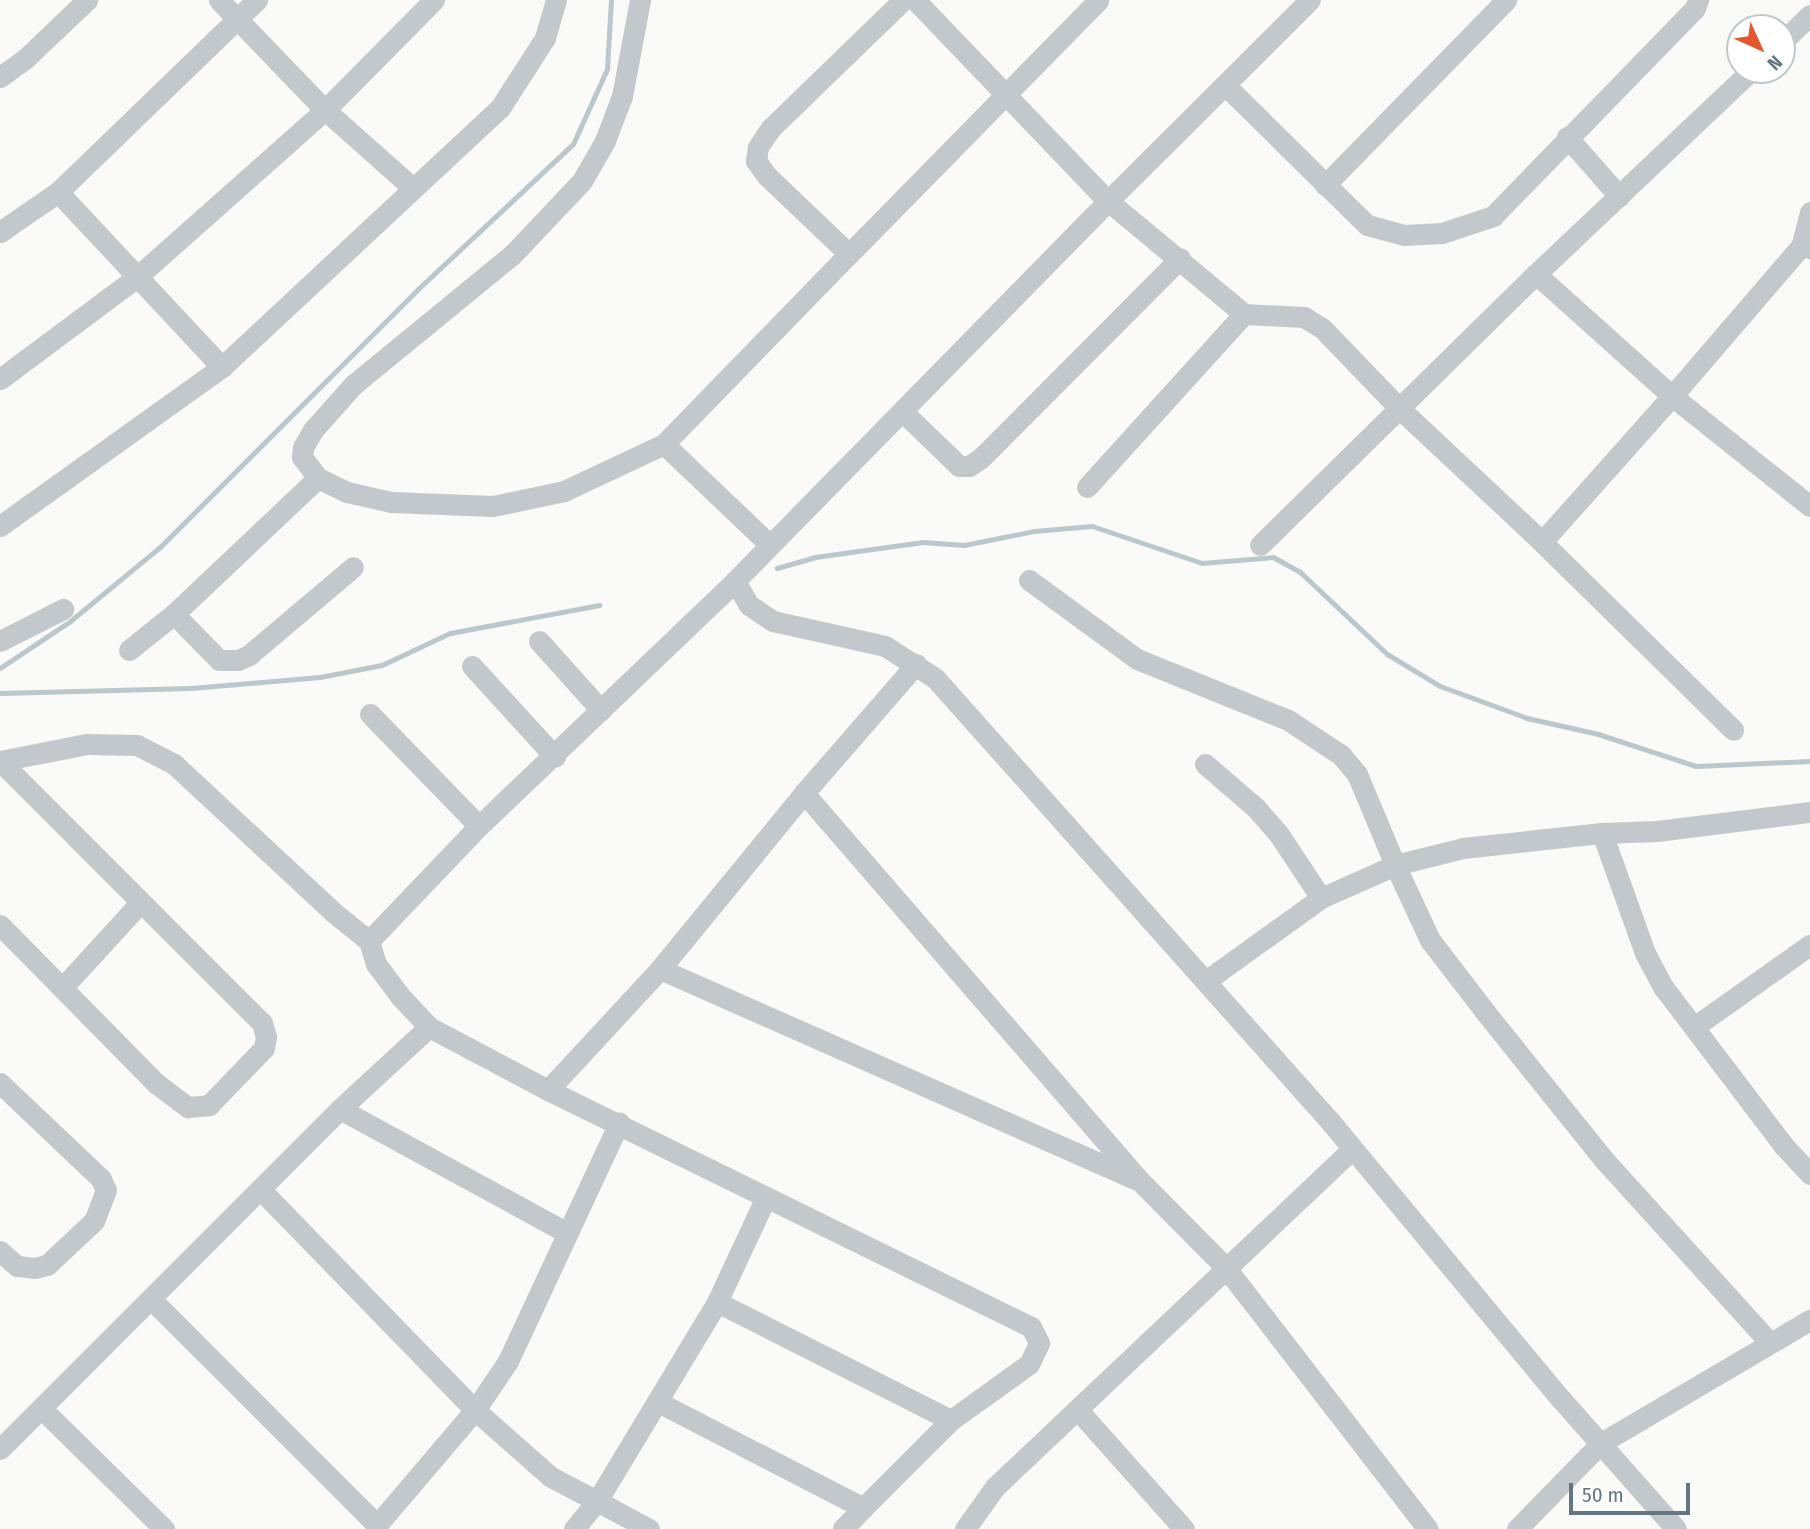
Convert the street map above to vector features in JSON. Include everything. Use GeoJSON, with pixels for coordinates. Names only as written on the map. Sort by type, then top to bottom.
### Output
{"type":"FeatureCollection","features":[{"type":"Feature","properties":{"kind":"street"},"geometry":{"type":"LineString","coordinates":[[0,77],[25,59],[87,0]]}},
{"type":"Feature","properties":{"kind":"street"},"geometry":{"type":"LineString","coordinates":[[219,0],[326,110],[413,188]]}},
{"type":"Feature","properties":{"kind":"street"},"geometry":{"type":"LineString","coordinates":[[0,232],[58,192],[257,0]]}},
{"type":"Feature","properties":{"kind":"street"},"geometry":{"type":"LineString","coordinates":[[0,379],[138,276],[326,110],[434,0]]}},
{"type":"Feature","properties":{"kind":"street"},"geometry":{"type":"LineString","coordinates":[[0,526],[222,367],[500,108],[545,38],[556,0]]}},
{"type":"Feature","properties":{"kind":"street"},"geometry":{"type":"LineString","coordinates":[[640,0],[622,96],[605,141],[582,181],[513,254],[398,346],[329,409],[303,447],[305,465],[318,478],[347,492],[391,502],[493,506],[564,491],[664,444],[1100,0]]}},
{"type":"Feature","properties":{"kind":"street"},"geometry":{"type":"LineString","coordinates":[[849,254],[766,176],[756,161],[758,146],[771,128],[903,0]]}},
{"type":"Feature","properties":{"kind":"street"},"geometry":{"type":"LineString","coordinates":[[915,0],[1108,201],[1180,258],[1244,314],[1281,313],[1304,317],[1323,329],[1399,408],[1542,542],[1733,730]]}},
{"type":"Feature","properties":{"kind":"street"},"geometry":{"type":"LineString","coordinates":[[369,941],[479,825],[555,757],[735,581],[1108,201],[1310,0]]}},
{"type":"Feature","properties":{"kind":"street"},"geometry":{"type":"LineString","coordinates":[[1325,186],[1506,0]]}},
{"type":"Feature","properties":{"kind":"street"},"geometry":{"type":"LineString","coordinates":[[1226,86],[1367,225],[1405,235],[1442,233],[1493,216],[1567,137],[1695,9],[1698,0]]}},
{"type":"Feature","properties":{"kind":"street"},"geometry":{"type":"LineString","coordinates":[[1796,28],[1810,15]]}},
{"type":"Feature","properties":{"kind":"street"},"geometry":{"type":"LineString","coordinates":[[1260,545],[1536,275],[1737,84]]}},
{"type":"Feature","properties":{"kind":"street"},"geometry":{"type":"LineString","coordinates":[[1567,137],[1619,196]]}},
{"type":"Feature","properties":{"kind":"street"},"geometry":{"type":"LineString","coordinates":[[58,192],[222,367]]}},
{"type":"Feature","properties":{"kind":"street"},"geometry":{"type":"LineString","coordinates":[[1542,542],[1806,247],[1810,212]]}},
{"type":"Feature","properties":{"kind":"street"},"geometry":{"type":"LineString","coordinates":[[902,411],[959,466],[969,466],[981,458],[1180,258]]}},
{"type":"Feature","properties":{"kind":"street"},"geometry":{"type":"LineString","coordinates":[[1536,275],[1672,396],[1810,506]]}},
{"type":"Feature","properties":{"kind":"street"},"geometry":{"type":"LineString","coordinates":[[1087,487],[1244,314]]}},
{"type":"Feature","properties":{"kind":"street"},"geometry":{"type":"LineString","coordinates":[[664,444],[770,545]]}},
{"type":"Feature","properties":{"kind":"street"},"geometry":{"type":"LineString","coordinates":[[129,650],[174,614],[318,478]]}},
{"type":"Feature","properties":{"kind":"street"},"geometry":{"type":"LineString","coordinates":[[174,614],[219,660],[238,660],[249,655],[353,567]]}},
{"type":"Feature","properties":{"kind":"street"},"geometry":{"type":"LineString","coordinates":[[1028,580],[1137,659],[1288,720],[1341,755],[1357,774],[1430,940],[1606,1162],[1769,1342]]}},
{"type":"Feature","properties":{"kind":"street"},"geometry":{"type":"LineString","coordinates":[[735,581],[749,605],[773,621],[885,646],[934,678],[1207,980],[1353,1149],[1560,1398],[1676,1529]]}},
{"type":"Feature","properties":{"kind":"street"},"geometry":{"type":"LineString","coordinates":[[0,641],[63,609]]}},
{"type":"Feature","properties":{"kind":"street"},"geometry":{"type":"LineString","coordinates":[[539,640],[601,710]]}},
{"type":"Feature","properties":{"kind":"street"},"geometry":{"type":"LineString","coordinates":[[548,1090],[660,969],[804,793],[916,664]]}},
{"type":"Feature","properties":{"kind":"street"},"geometry":{"type":"LineString","coordinates":[[472,666],[555,757]]}},
{"type":"Feature","properties":{"kind":"street"},"geometry":{"type":"LineString","coordinates":[[370,714],[479,825]]}},
{"type":"Feature","properties":{"kind":"street"},"geometry":{"type":"LineString","coordinates":[[0,761],[87,744],[137,745],[174,764],[333,912],[369,941],[376,964],[399,995],[429,1027],[548,1090],[1031,1327],[1039,1343],[1029,1364],[951,1420],[843,1529]]}},
{"type":"Feature","properties":{"kind":"street"},"geometry":{"type":"LineString","coordinates":[[0,761],[262,1023],[266,1037],[264,1048],[209,1105],[188,1107],[158,1084],[0,925]]}},
{"type":"Feature","properties":{"kind":"street"},"geometry":{"type":"LineString","coordinates":[[1205,764],[1256,808],[1278,833],[1321,898]]}},
{"type":"Feature","properties":{"kind":"street"},"geometry":{"type":"LineString","coordinates":[[804,793],[1140,1181],[1226,1268],[1428,1529]]}},
{"type":"Feature","properties":{"kind":"street"},"geometry":{"type":"LineString","coordinates":[[1207,980],[1321,898],[1395,865],[1464,848],[1657,831],[1810,812]]}},
{"type":"Feature","properties":{"kind":"street"},"geometry":{"type":"LineString","coordinates":[[1602,834],[1645,953],[1664,988],[1783,1144],[1810,1174]]}},
{"type":"Feature","properties":{"kind":"street"},"geometry":{"type":"LineString","coordinates":[[63,987],[140,903]]}},
{"type":"Feature","properties":{"kind":"street"},"geometry":{"type":"LineString","coordinates":[[1694,1027],[1810,945]]}},
{"type":"Feature","properties":{"kind":"street"},"geometry":{"type":"LineString","coordinates":[[660,969],[1140,1181]]}},
{"type":"Feature","properties":{"kind":"street"},"geometry":{"type":"LineString","coordinates":[[0,1449],[340,1109],[429,1027]]}},
{"type":"Feature","properties":{"kind":"street"},"geometry":{"type":"LineString","coordinates":[[0,1083],[101,1179],[106,1190],[94,1221],[47,1265],[17,1266],[0,1251]]}},
{"type":"Feature","properties":{"kind":"street"},"geometry":{"type":"LineString","coordinates":[[340,1109],[567,1233]]}},
{"type":"Feature","properties":{"kind":"street"},"geometry":{"type":"LineString","coordinates":[[151,1299],[375,1527],[475,1410],[508,1362],[619,1123]]}},
{"type":"Feature","properties":{"kind":"street"},"geometry":{"type":"LineString","coordinates":[[965,1529],[995,1487],[1353,1149]]}},
{"type":"Feature","properties":{"kind":"street"},"geometry":{"type":"LineString","coordinates":[[260,1189],[475,1410],[551,1477],[649,1529]]}},
{"type":"Feature","properties":{"kind":"street"},"geometry":{"type":"LineString","coordinates":[[574,1529],[597,1501],[717,1302],[766,1197]]}},
{"type":"Feature","properties":{"kind":"street"},"geometry":{"type":"LineString","coordinates":[[717,1302],[951,1420]]}},
{"type":"Feature","properties":{"kind":"street"},"geometry":{"type":"LineString","coordinates":[[1517,1529],[1601,1443],[1810,1320]]}},
{"type":"Feature","properties":{"kind":"street"},"geometry":{"type":"LineString","coordinates":[[658,1402],[863,1508]]}},
{"type":"Feature","properties":{"kind":"street"},"geometry":{"type":"LineString","coordinates":[[41,1408],[164,1529]]}},
{"type":"Feature","properties":{"kind":"street"},"geometry":{"type":"LineString","coordinates":[[1077,1409],[1184,1529]]}},
{"type":"Feature","properties":{"kind":"waterway"},"geometry":{"type":"LineString","coordinates":[[0,668],[69,622],[160,547],[418,289],[573,144],[607,69],[611,0]]}},
{"type":"Feature","properties":{"kind":"waterway"},"geometry":{"type":"LineString","coordinates":[[777,568],[815,557],[923,542],[964,545],[1034,531],[1092,526],[1202,563],[1273,557],[1300,572],[1387,654],[1440,686],[1527,718],[1598,734],[1696,766],[1810,761]]}},
{"type":"Feature","properties":{"kind":"waterway"},"geometry":{"type":"LineString","coordinates":[[0,693],[191,688],[320,677],[382,665],[450,633],[599,605]]}}]}
